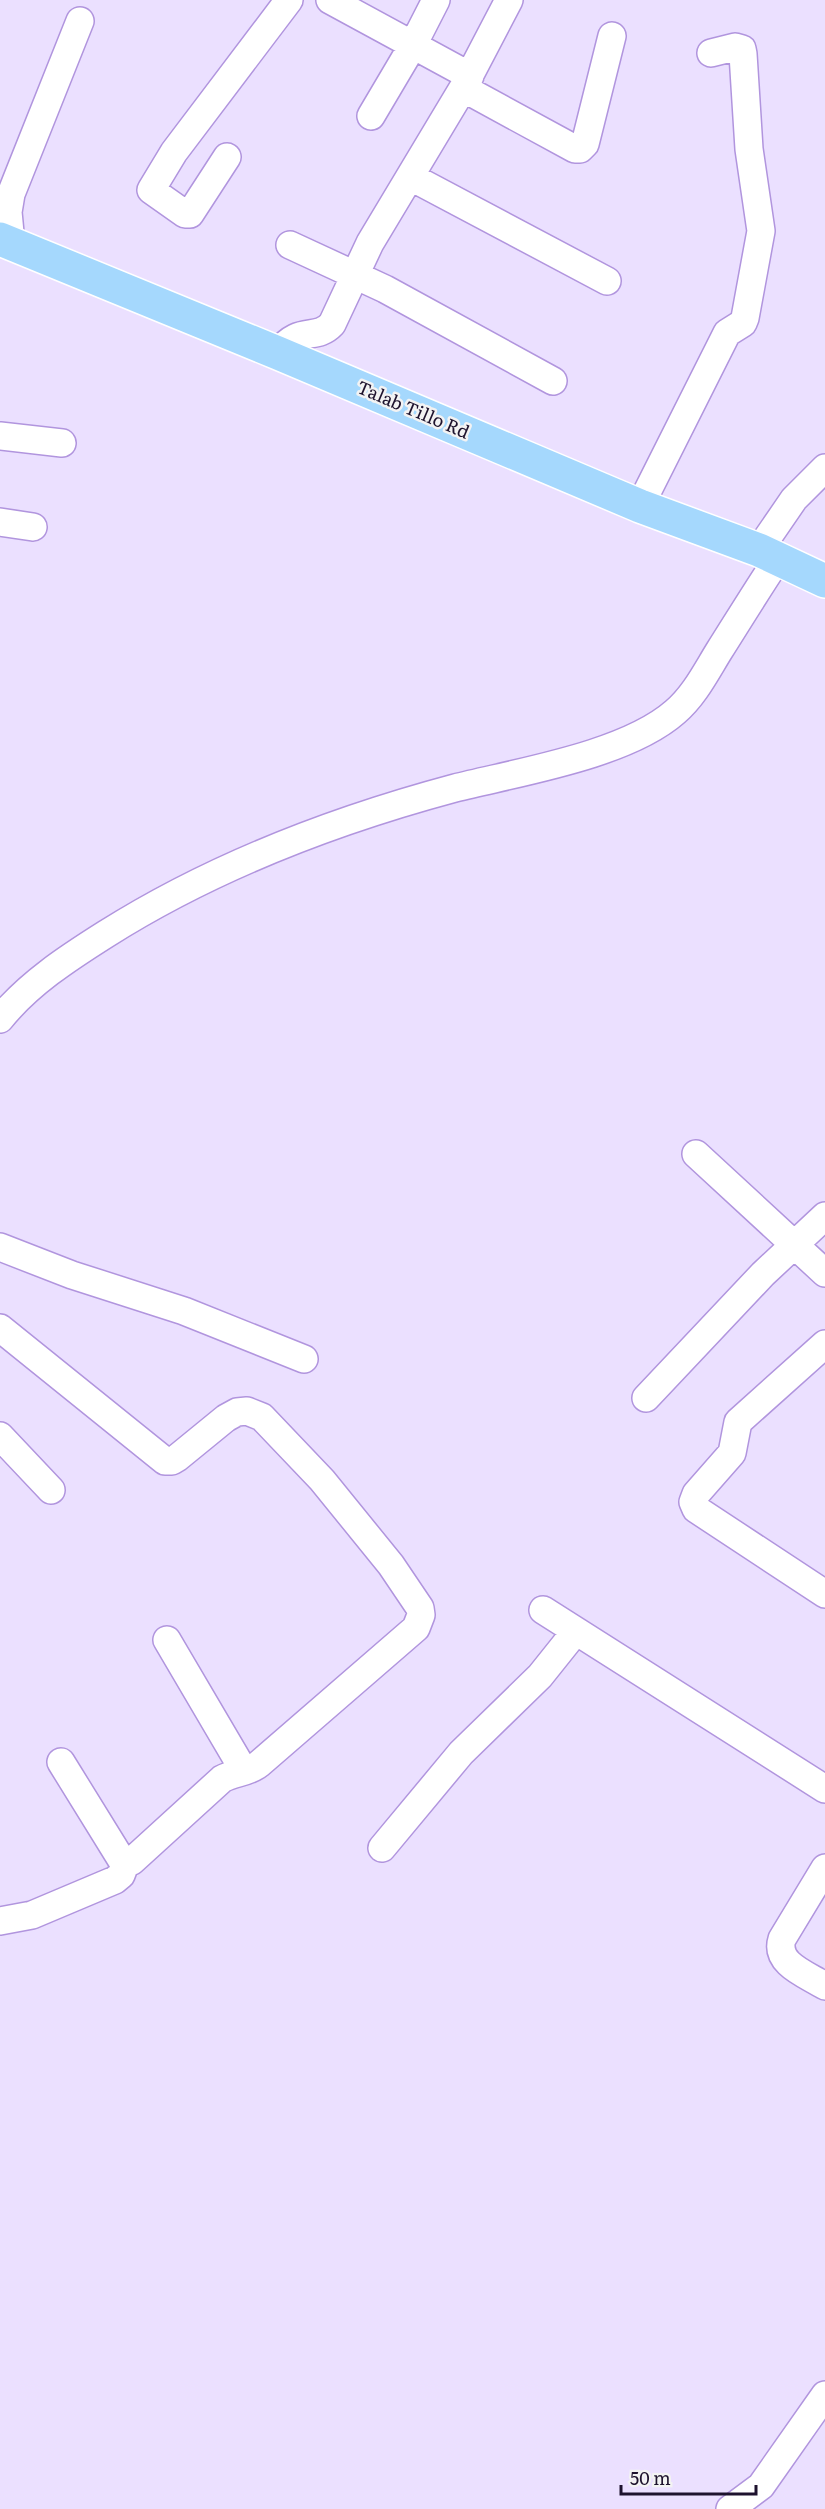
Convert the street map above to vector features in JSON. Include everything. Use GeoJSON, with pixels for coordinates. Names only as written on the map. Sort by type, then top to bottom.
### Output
{"type":"FeatureCollection","features":[{"type":"Feature","properties":{"kind":"main road","name":"Talab Tillo Rd"},"geometry":{"type":"LineString","coordinates":[[5,241],[640,506],[768,555],[825,581]]}},
{"type":"Feature","properties":{"kind":"street"},"geometry":{"type":"LineString","coordinates":[[227,157],[190,214],[151,190],[174,152],[289,0]]}},
{"type":"Feature","properties":{"kind":"street"},"geometry":{"type":"LineString","coordinates":[[330,0],[413,45],[498,106],[575,149],[583,148],[612,36]]}},
{"type":"Feature","properties":{"kind":"street"},"geometry":{"type":"LineString","coordinates":[[371,116],[413,45],[436,0]]}},
{"type":"Feature","properties":{"kind":"street"},"geometry":{"type":"LineString","coordinates":[[278,353],[287,341],[294,337],[327,330],[369,282],[370,243],[420,181],[466,82],[509,0]]}},
{"type":"Feature","properties":{"kind":"street"},"geometry":{"type":"LineString","coordinates":[[5,241],[11,194],[80,21]]}},
{"type":"Feature","properties":{"kind":"street"},"geometry":{"type":"LineString","coordinates":[[640,506],[727,333],[743,323],[759,243],[760,222],[749,149],[743,54],[739,47],[711,53]]}},
{"type":"Feature","properties":{"kind":"street"},"geometry":{"type":"LineString","coordinates":[[420,181],[608,281]]}},
{"type":"Feature","properties":{"kind":"street"},"geometry":{"type":"LineString","coordinates":[[290,246],[369,282],[553,381]]}},
{"type":"Feature","properties":{"kind":"street"},"geometry":{"type":"LineString","coordinates":[[0,436],[62,443]]}},
{"type":"Feature","properties":{"kind":"street"},"geometry":{"type":"LineString","coordinates":[[0,1019],[27,992],[84,948],[143,911],[255,855],[350,819],[608,747],[651,729],[676,712],[693,692],[768,555],[794,499],[825,468]]}},
{"type":"Feature","properties":{"kind":"street"},"geometry":{"type":"LineString","coordinates":[[0,522],[33,528]]}},
{"type":"Feature","properties":{"kind":"street"},"geometry":{"type":"LineString","coordinates":[[696,1154],[810,1259]]}},
{"type":"Feature","properties":{"kind":"street"},"geometry":{"type":"LineString","coordinates":[[810,1259],[825,1216]]}},
{"type":"Feature","properties":{"kind":"street"},"geometry":{"type":"LineString","coordinates":[[0,1247],[72,1275],[184,1311],[304,1359]]}},
{"type":"Feature","properties":{"kind":"street"},"geometry":{"type":"LineString","coordinates":[[646,1398],[763,1274],[810,1259]]}},
{"type":"Feature","properties":{"kind":"street"},"geometry":{"type":"LineString","coordinates":[[0,1328],[165,1461],[177,1458],[226,1418],[237,1412],[247,1411],[262,1417],[322,1480],[391,1565],[420,1608],[421,1615],[416,1628],[259,1764],[222,1779],[140,1856],[126,1862],[121,1875],[115,1880],[32,1915],[0,1921]]}},
{"type":"Feature","properties":{"kind":"street"},"geometry":{"type":"LineString","coordinates":[[825,1344],[738,1422],[732,1453],[696,1494],[693,1502],[696,1509],[825,1594]]}},
{"type":"Feature","properties":{"kind":"street"},"geometry":{"type":"LineString","coordinates":[[0,1436],[51,1490]]}},
{"type":"Feature","properties":{"kind":"street"},"geometry":{"type":"LineString","coordinates":[[543,1610],[825,1789]]}},
{"type":"Feature","properties":{"kind":"street"},"geometry":{"type":"LineString","coordinates":[[382,1848],[461,1753],[540,1676],[576,1631]]}},
{"type":"Feature","properties":{"kind":"street"},"geometry":{"type":"LineString","coordinates":[[167,1640],[244,1771]]}},
{"type":"Feature","properties":{"kind":"street"},"geometry":{"type":"LineString","coordinates":[[61,1762],[121,1859],[126,1862]]}},
{"type":"Feature","properties":{"kind":"street"},"geometry":{"type":"LineString","coordinates":[[825,1868],[780,1946],[786,1962],[825,1986]]}},
{"type":"Feature","properties":{"kind":"street"},"geometry":{"type":"LineString","coordinates":[[734,2508],[760,2486],[825,2395]]}}]}
